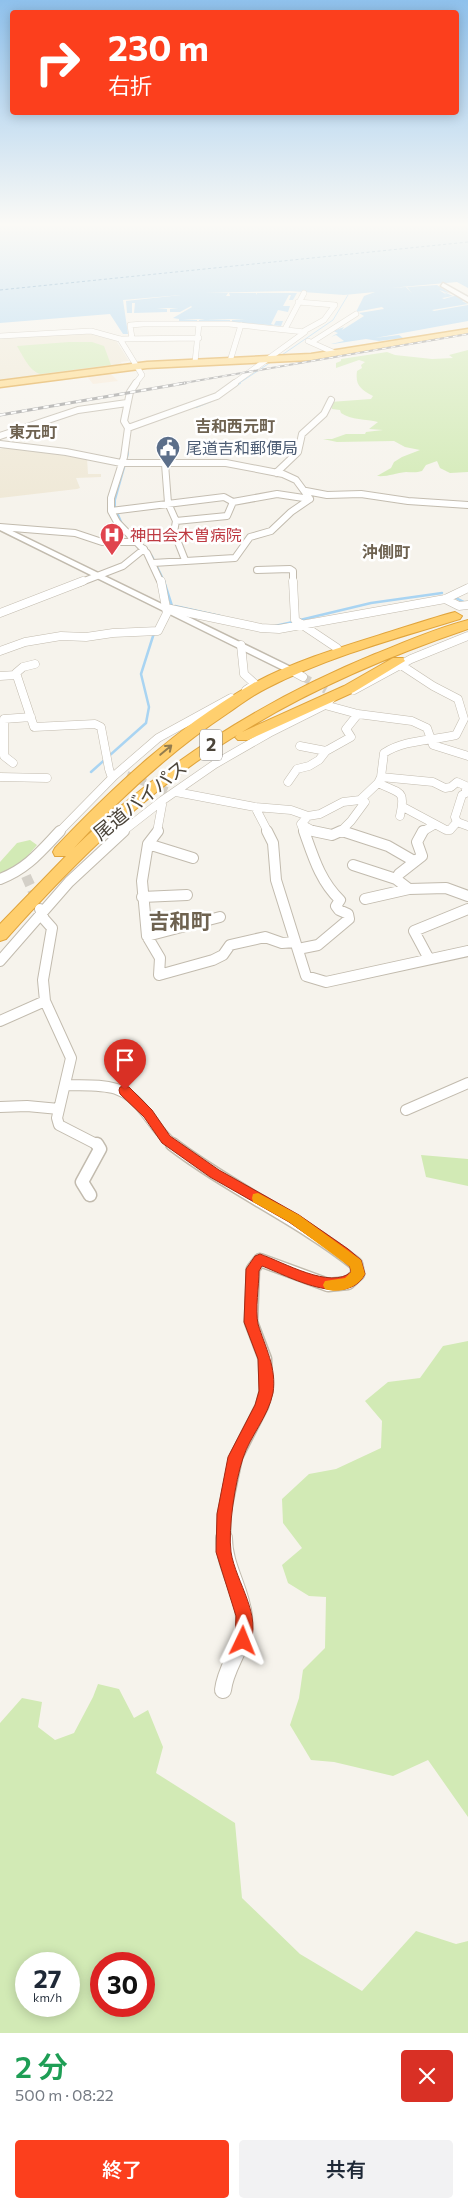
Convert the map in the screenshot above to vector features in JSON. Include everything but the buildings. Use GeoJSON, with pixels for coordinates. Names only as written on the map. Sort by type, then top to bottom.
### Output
{"type":"FeatureCollection","features":[{"type":"Feature","properties":{"kind":"highway"},"geometry":{"type":"LineString","coordinates":[[0,384],[136,367],[195,362],[281,359],[335,353],[468,331]]}},
{"type":"Feature","properties":{"kind":"highway"},"geometry":{"type":"LineString","coordinates":[[45,870],[100,811],[147,766],[257,685],[297,674],[363,645],[468,612]]}},
{"type":"Feature","properties":{"kind":"highway","name":"尾道バイパス"},"geometry":{"type":"LineString","coordinates":[[0,918],[82,834],[133,791],[215,732],[246,713],[337,668],[468,617]]}},
{"type":"Feature","properties":{"kind":"highway","name":"尾道バイパス"},"geometry":{"type":"LineString","coordinates":[[0,935],[32,899],[94,837],[185,763],[260,715],[323,682],[368,662],[468,624]]}},
{"type":"Feature","properties":{"kind":"highway"},"geometry":{"type":"LineString","coordinates":[[94,837],[188,769],[220,749],[326,698],[414,652],[468,631]]}},
{"type":"Feature","properties":{"kind":"street"},"geometry":{"type":"LineString","coordinates":[[285,329],[289,321]]}},
{"type":"Feature","properties":{"kind":"street"},"geometry":{"type":"LineString","coordinates":[[132,338],[130,326],[241,325],[304,331],[322,321]]}},
{"type":"Feature","properties":{"kind":"street"},"geometry":{"type":"LineString","coordinates":[[310,342],[345,321]]}},
{"type":"Feature","properties":{"kind":"street"},"geometry":{"type":"LineString","coordinates":[[195,362],[199,324]]}},
{"type":"Feature","properties":{"kind":"street"},"geometry":{"type":"LineString","coordinates":[[230,361],[241,325]]}},
{"type":"Feature","properties":{"kind":"street"},"geometry":{"type":"LineString","coordinates":[[0,336],[91,331],[120,339],[199,338]]}},
{"type":"Feature","properties":{"kind":"street"},"geometry":{"type":"LineString","coordinates":[[128,428],[217,396],[245,377],[250,370],[301,338],[304,331]]}},
{"type":"Feature","properties":{"kind":"street"},"geometry":{"type":"LineString","coordinates":[[301,338],[335,353]]}},
{"type":"Feature","properties":{"kind":"street"},"geometry":{"type":"LineString","coordinates":[[0,651],[30,640],[60,636],[86,637],[113,633],[158,631],[167,613],[165,594],[153,563],[138,542],[116,522],[111,511],[111,498],[128,428],[124,421],[127,403],[130,392],[142,375],[120,339]]}},
{"type":"Feature","properties":{"kind":"street"},"geometry":{"type":"LineString","coordinates":[[276,473],[298,452],[298,440],[305,429],[327,412],[331,400]]}},
{"type":"Feature","properties":{"kind":"street"},"geometry":{"type":"LineString","coordinates":[[0,436],[29,424],[96,405],[127,403]]}},
{"type":"Feature","properties":{"kind":"street"},"geometry":{"type":"LineString","coordinates":[[0,444],[66,452],[121,463],[226,463],[262,472],[276,473],[296,480],[306,490],[310,499]]}},
{"type":"Feature","properties":{"kind":"street"},"geometry":{"type":"LineString","coordinates":[[165,464],[168,503],[176,521],[174,532],[185,560]]}},
{"type":"Feature","properties":{"kind":"street"},"geometry":{"type":"LineString","coordinates":[[306,490],[327,495],[361,494],[408,501],[468,506]]}},
{"type":"Feature","properties":{"kind":"street"},"geometry":{"type":"LineString","coordinates":[[111,511],[224,497],[233,502],[277,494],[310,499]]}},
{"type":"Feature","properties":{"kind":"street"},"geometry":{"type":"LineString","coordinates":[[153,563],[235,558],[250,537],[271,531],[290,512],[310,499]]}},
{"type":"Feature","properties":{"kind":"street"},"geometry":{"type":"LineString","coordinates":[[176,521],[227,516],[233,502]]}},
{"type":"Feature","properties":{"kind":"street"},"geometry":{"type":"LineString","coordinates":[[0,527],[75,533],[102,542],[138,542]]}},
{"type":"Feature","properties":{"kind":"street"},"geometry":{"type":"LineString","coordinates":[[0,527],[177,612],[297,674]]}},
{"type":"Feature","properties":{"kind":"street"},"geometry":{"type":"LineString","coordinates":[[0,613],[123,566],[144,549]]}},
{"type":"Feature","properties":{"kind":"street"},"geometry":{"type":"LineString","coordinates":[[257,570],[290,568],[292,571],[296,620],[337,648]]}},
{"type":"Feature","properties":{"kind":"street"},"geometry":{"type":"LineString","coordinates":[[177,612],[261,628],[279,629],[445,600],[454,593],[468,588]]}},
{"type":"Feature","properties":{"kind":"street"},"geometry":{"type":"LineString","coordinates":[[445,600],[459,606],[468,605]]}},
{"type":"Feature","properties":{"kind":"street"},"geometry":{"type":"LineString","coordinates":[[0,960],[40,911],[113,840],[172,792],[243,746],[326,698],[362,687],[401,665],[468,636]]}},
{"type":"Feature","properties":{"kind":"street"},"geometry":{"type":"LineString","coordinates":[[0,879],[22,875],[26,866],[158,738],[257,685],[244,674],[241,645]]}},
{"type":"Feature","properties":{"kind":"street"},"geometry":{"type":"LineString","coordinates":[[16,675],[23,667],[35,664]]}},
{"type":"Feature","properties":{"kind":"street"},"geometry":{"type":"LineString","coordinates":[[360,800],[380,780],[384,753],[391,747],[405,742],[432,740],[456,735],[464,719],[460,701],[432,686],[401,665]]}},
{"type":"Feature","properties":{"kind":"street"},"geometry":{"type":"LineString","coordinates":[[16,675],[34,727],[95,724],[101,727],[106,740],[107,764],[111,775],[121,774]]}},
{"type":"Feature","properties":{"kind":"street"},"geometry":{"type":"LineString","coordinates":[[0,676],[16,675]]}},
{"type":"Feature","properties":{"kind":"street"},"geometry":{"type":"LineString","coordinates":[[326,698],[358,714],[417,723],[427,728],[433,745],[468,756]]}},
{"type":"Feature","properties":{"kind":"street"},"geometry":{"type":"LineString","coordinates":[[288,782],[297,769],[309,766],[319,760],[326,751],[347,741],[351,737],[346,729],[358,714]]}},
{"type":"Feature","properties":{"kind":"street"},"geometry":{"type":"LineString","coordinates":[[13,763],[4,756],[4,719],[31,717]]}},
{"type":"Feature","properties":{"kind":"street"},"geometry":{"type":"LineString","coordinates":[[300,746],[326,751]]}},
{"type":"Feature","properties":{"kind":"street"},"geometry":{"type":"LineString","coordinates":[[0,777],[47,778]]}},
{"type":"Feature","properties":{"kind":"street"},"geometry":{"type":"LineString","coordinates":[[380,780],[402,795],[404,799],[400,816]]}},
{"type":"Feature","properties":{"kind":"street"},"geometry":{"type":"LineString","coordinates":[[380,780],[433,782],[446,788],[451,787],[457,782],[466,786],[466,793],[462,795],[455,817],[457,822]]}},
{"type":"Feature","properties":{"kind":"street"},"geometry":{"type":"LineString","coordinates":[[172,792],[291,810],[308,816],[326,812],[344,802],[360,800],[365,802],[337,835],[313,832],[301,824]]}},
{"type":"Feature","properties":{"kind":"street"},"geometry":{"type":"LineString","coordinates":[[158,804],[162,805],[159,830],[148,844],[142,881],[142,897],[147,936],[160,958],[159,974],[164,975],[213,960],[223,955],[230,945],[265,937],[282,944],[297,946],[318,945],[349,919],[348,914],[339,910],[336,906],[340,900],[332,894],[318,873],[314,856],[301,824]]}},
{"type":"Feature","properties":{"kind":"street"},"geometry":{"type":"LineString","coordinates":[[255,806],[273,843],[276,880],[306,976],[314,980],[326,982],[468,951]]}},
{"type":"Feature","properties":{"kind":"street"},"geometry":{"type":"LineString","coordinates":[[403,807],[434,825],[450,830],[457,822]]}},
{"type":"Feature","properties":{"kind":"street"},"geometry":{"type":"LineString","coordinates":[[301,824],[308,816]]}},
{"type":"Feature","properties":{"kind":"street"},"geometry":{"type":"LineString","coordinates":[[457,822],[468,826]]}},
{"type":"Feature","properties":{"kind":"street"},"geometry":{"type":"LineString","coordinates":[[396,879],[399,874],[422,856],[417,842],[423,831],[434,825]]}},
{"type":"Feature","properties":{"kind":"street"},"geometry":{"type":"LineString","coordinates":[[342,831],[378,840],[414,861]]}},
{"type":"Feature","properties":{"kind":"street"},"geometry":{"type":"LineString","coordinates":[[148,844],[192,858]]}},
{"type":"Feature","properties":{"kind":"street"},"geometry":{"type":"LineString","coordinates":[[352,865],[396,879],[409,889]]}},
{"type":"Feature","properties":{"kind":"street"},"geometry":{"type":"LineString","coordinates":[[365,899],[409,889],[446,886],[453,887],[468,896]]}},
{"type":"Feature","properties":{"kind":"street"},"geometry":{"type":"LineString","coordinates":[[142,897],[187,895]]}},
{"type":"Feature","properties":{"kind":"street"},"geometry":{"type":"LineString","coordinates":[[430,960],[416,938],[414,931],[468,909]]}},
{"type":"Feature","properties":{"kind":"street"},"geometry":{"type":"LineString","coordinates":[[40,911],[52,928],[44,980],[44,1001],[71,1058],[57,1118],[59,1125],[96,1143],[100,1149],[82,1182],[90,1195]]}},
{"type":"Feature","properties":{"kind":"street"},"geometry":{"type":"LineString","coordinates":[[147,936],[220,917]]}},
{"type":"Feature","properties":{"kind":"street"},"geometry":{"type":"LineString","coordinates":[[0,1021],[44,1001]]}},
{"type":"Feature","properties":{"kind":"street"},"geometry":{"type":"LineString","coordinates":[[406,1110],[468,1083]]}},
{"type":"Feature","properties":{"kind":"street"},"geometry":{"type":"LineString","coordinates":[[66,1086],[103,1085],[125,1090],[148,1113],[166,1140],[215,1173],[294,1219],[356,1264],[358,1274],[348,1283],[328,1285],[260,1260],[253,1269],[251,1322],[265,1359],[266,1391],[262,1406],[236,1457],[224,1514],[224,1552],[244,1616],[243,1641],[224,1682],[223,1690]]}},
{"type":"Feature","properties":{"kind":"street"},"geometry":{"type":"LineString","coordinates":[[0,1108],[27,1106],[59,1109]]}},
{"type":"Feature","properties":{"kind":"shaded area"},"geometry":{"type":"Polygon","coordinates":[[[86,333],[100,334],[115,339],[129,361],[121,362],[123,366],[0,381],[0,338],[86,333]]]}},
{"type":"Feature","properties":{"kind":"shaded area"},"geometry":{"type":"Polygon","coordinates":[[[110,373],[118,381],[93,384],[86,375],[110,373]]]}},
{"type":"Feature","properties":{"kind":"shaded area"},"geometry":{"type":"Polygon","coordinates":[[[12,446],[87,458],[88,474],[101,474],[101,477],[76,478],[80,488],[77,489],[0,498],[0,449],[12,446]]]}},
{"type":"Feature","properties":{"kind":"green space"},"geometry":{"type":"Polygon","coordinates":[[[92,342],[104,346],[111,365],[41,374],[30,367],[17,346],[92,342]]]}},
{"type":"Feature","properties":{"kind":"green space"},"geometry":{"type":"Polygon","coordinates":[[[468,350],[468,472],[450,473],[440,468],[437,461],[426,465],[420,472],[377,476],[391,468],[394,462],[402,457],[420,450],[405,447],[394,441],[337,442],[323,439],[332,439],[346,434],[365,434],[366,432],[383,430],[369,429],[378,422],[349,417],[341,413],[340,410],[332,409],[330,402],[371,399],[373,396],[362,389],[357,380],[357,371],[362,368],[361,365],[365,362],[359,360],[336,368],[336,363],[341,361],[341,359],[387,352],[395,355],[432,359],[453,358],[449,355],[468,350]]]}},
{"type":"Feature","properties":{"kind":"green space"},"geometry":{"type":"Polygon","coordinates":[[[30,840],[37,845],[14,872],[0,878],[0,862],[17,843],[30,840]]]}},
{"type":"Feature","properties":{"kind":"green space"},"geometry":{"type":"Polygon","coordinates":[[[421,1155],[468,1159],[468,1186],[426,1177],[421,1155]]]}},
{"type":"Feature","properties":{"kind":"green space"},"geometry":{"type":"Polygon","coordinates":[[[468,1341],[468,1817],[428,1760],[393,1776],[334,1762],[311,1760],[290,1725],[299,1698],[303,1670],[325,1648],[326,1597],[309,1596],[288,1583],[282,1565],[302,1548],[283,1523],[282,1499],[309,1474],[336,1469],[381,1448],[382,1421],[365,1401],[388,1382],[420,1378],[443,1346],[468,1341]]]}},
{"type":"Feature","properties":{"kind":"green space"},"geometry":{"type":"Polygon","coordinates":[[[98,1684],[119,1689],[134,1718],[148,1710],[163,1747],[156,1773],[235,1823],[242,1898],[300,1954],[362,1991],[416,1931],[456,1944],[468,1941],[468,2033],[0,2033],[0,1723],[22,1698],[42,1702],[38,1727],[55,1740],[74,1733],[98,1684]]]}},
{"type":"Feature","properties":{"kind":"water"},"geometry":{"type":"Polygon","coordinates":[[[0,321],[26,321],[0,323],[0,321]]]}},
{"type":"Feature","properties":{"kind":"water"},"geometry":{"type":"Polygon","coordinates":[[[114,321],[126,321],[128,334],[123,334],[114,321]]]}},
{"type":"Feature","properties":{"kind":"water"},"geometry":{"type":"Polygon","coordinates":[[[179,321],[197,321],[197,322],[179,321]]]}},
{"type":"Feature","properties":{"kind":"water"},"geometry":{"type":"Polygon","coordinates":[[[199,321],[230,321],[230,323],[199,321]]]}},
{"type":"Feature","properties":{"kind":"water"},"geometry":{"type":"Polygon","coordinates":[[[273,321],[271,324],[274,325],[276,321],[283,321],[281,326],[232,322],[273,321]]]}},
{"type":"Feature","properties":{"kind":"water"},"geometry":{"type":"Polygon","coordinates":[[[356,321],[468,321],[375,338],[399,335],[403,338],[379,341],[366,339],[331,344],[344,341],[336,335],[331,337],[338,333],[333,331],[344,327],[342,330],[356,321]]]}},
{"type":"Feature","properties":{"kind":"waterway"},"geometry":{"type":"LineString","coordinates":[[279,357],[332,321]]}},
{"type":"Feature","properties":{"kind":"waterway"},"geometry":{"type":"LineString","coordinates":[[238,384],[274,360]]}},
{"type":"Feature","properties":{"kind":"waterway"},"geometry":{"type":"LineString","coordinates":[[234,387],[240,383]]}},
{"type":"Feature","properties":{"kind":"waterway"},"geometry":{"type":"LineString","coordinates":[[196,407],[211,401]]}},
{"type":"Feature","properties":{"kind":"waterway"},"geometry":{"type":"LineString","coordinates":[[122,524],[115,507],[115,500],[128,454],[128,447]]}},
{"type":"Feature","properties":{"kind":"waterway"},"geometry":{"type":"LineString","coordinates":[[130,532],[152,556],[165,583]]}},
{"type":"Feature","properties":{"kind":"waterway"},"geometry":{"type":"LineString","coordinates":[[164,581],[172,606]]}},
{"type":"Feature","properties":{"kind":"waterway"},"geometry":{"type":"LineString","coordinates":[[300,620],[371,603],[442,593]]}},
{"type":"Feature","properties":{"kind":"waterway"},"geometry":{"type":"LineString","coordinates":[[454,597],[466,603]]}},
{"type":"Feature","properties":{"kind":"waterway"},"geometry":{"type":"LineString","coordinates":[[175,606],[220,616]]}},
{"type":"Feature","properties":{"kind":"waterway"},"geometry":{"type":"LineString","coordinates":[[275,626],[293,622]]}},
{"type":"Feature","properties":{"kind":"waterway"},"geometry":{"type":"LineString","coordinates":[[91,772],[146,723],[149,707],[141,674],[154,633]]}},
{"type":"Feature","properties":{"kind":"tunnel"},"geometry":{"type":"LineString","coordinates":[[303,677],[326,690]]}},
{"type":"Feature","properties":{"kind":"tunnel"},"geometry":{"type":"LineString","coordinates":[[127,775],[167,791]]}},
{"type":"Feature","properties":{"kind":"tunnel"},"geometry":{"type":"LineString","coordinates":[[26,876],[38,903]]}},
{"type":"Feature","properties":{"kind":"railway"},"geometry":{"type":"LineString","coordinates":[[178,384],[468,334]]}},
{"type":"Feature","properties":{"kind":"railway"},"geometry":{"type":"LineString","coordinates":[[0,415],[185,383]]}},
{"type":"Feature","properties":{"kind":"slow traffic"},"geometry":{"type":"LineString","coordinates":[[258,1198],[294,1219],[344,1253],[356,1264],[358,1274],[348,1283],[329,1285]]}},
{"type":"Feature","properties":{"kind":"place","name":"尾道吉和郵便局"},"geometry":{"type":"Point","coordinates":[168,469]}},
{"type":"Feature","properties":{"kind":"place","name":"神田会木曽病院"},"geometry":{"type":"Point","coordinates":[112,556]}},
{"type":"Feature","properties":{"kind":"district","name":"吉和西元町"},"geometry":{"type":"Point","coordinates":[235,426]}},
{"type":"Feature","properties":{"kind":"district","name":"東元町"},"geometry":{"type":"Point","coordinates":[33,432]}},
{"type":"Feature","properties":{"kind":"district","name":"沖側町"},"geometry":{"type":"Point","coordinates":[386,552]}},
{"type":"Feature","properties":{"kind":"district","name":"吉和町"},"geometry":{"type":"Point","coordinates":[180,922]}},
{"type":"Feature","properties":{"kind":"route"},"geometry":{"type":"LineString","coordinates":[[125,1090],[148,1113],[166,1140],[215,1173],[294,1219],[344,1253],[356,1264],[358,1274],[348,1283],[328,1285],[260,1260],[255,1263],[253,1269],[250,1298],[251,1322],[265,1359],[266,1391],[262,1406],[236,1457],[224,1514],[224,1552],[241,1612],[244,1616],[243,1641]]}}]}
